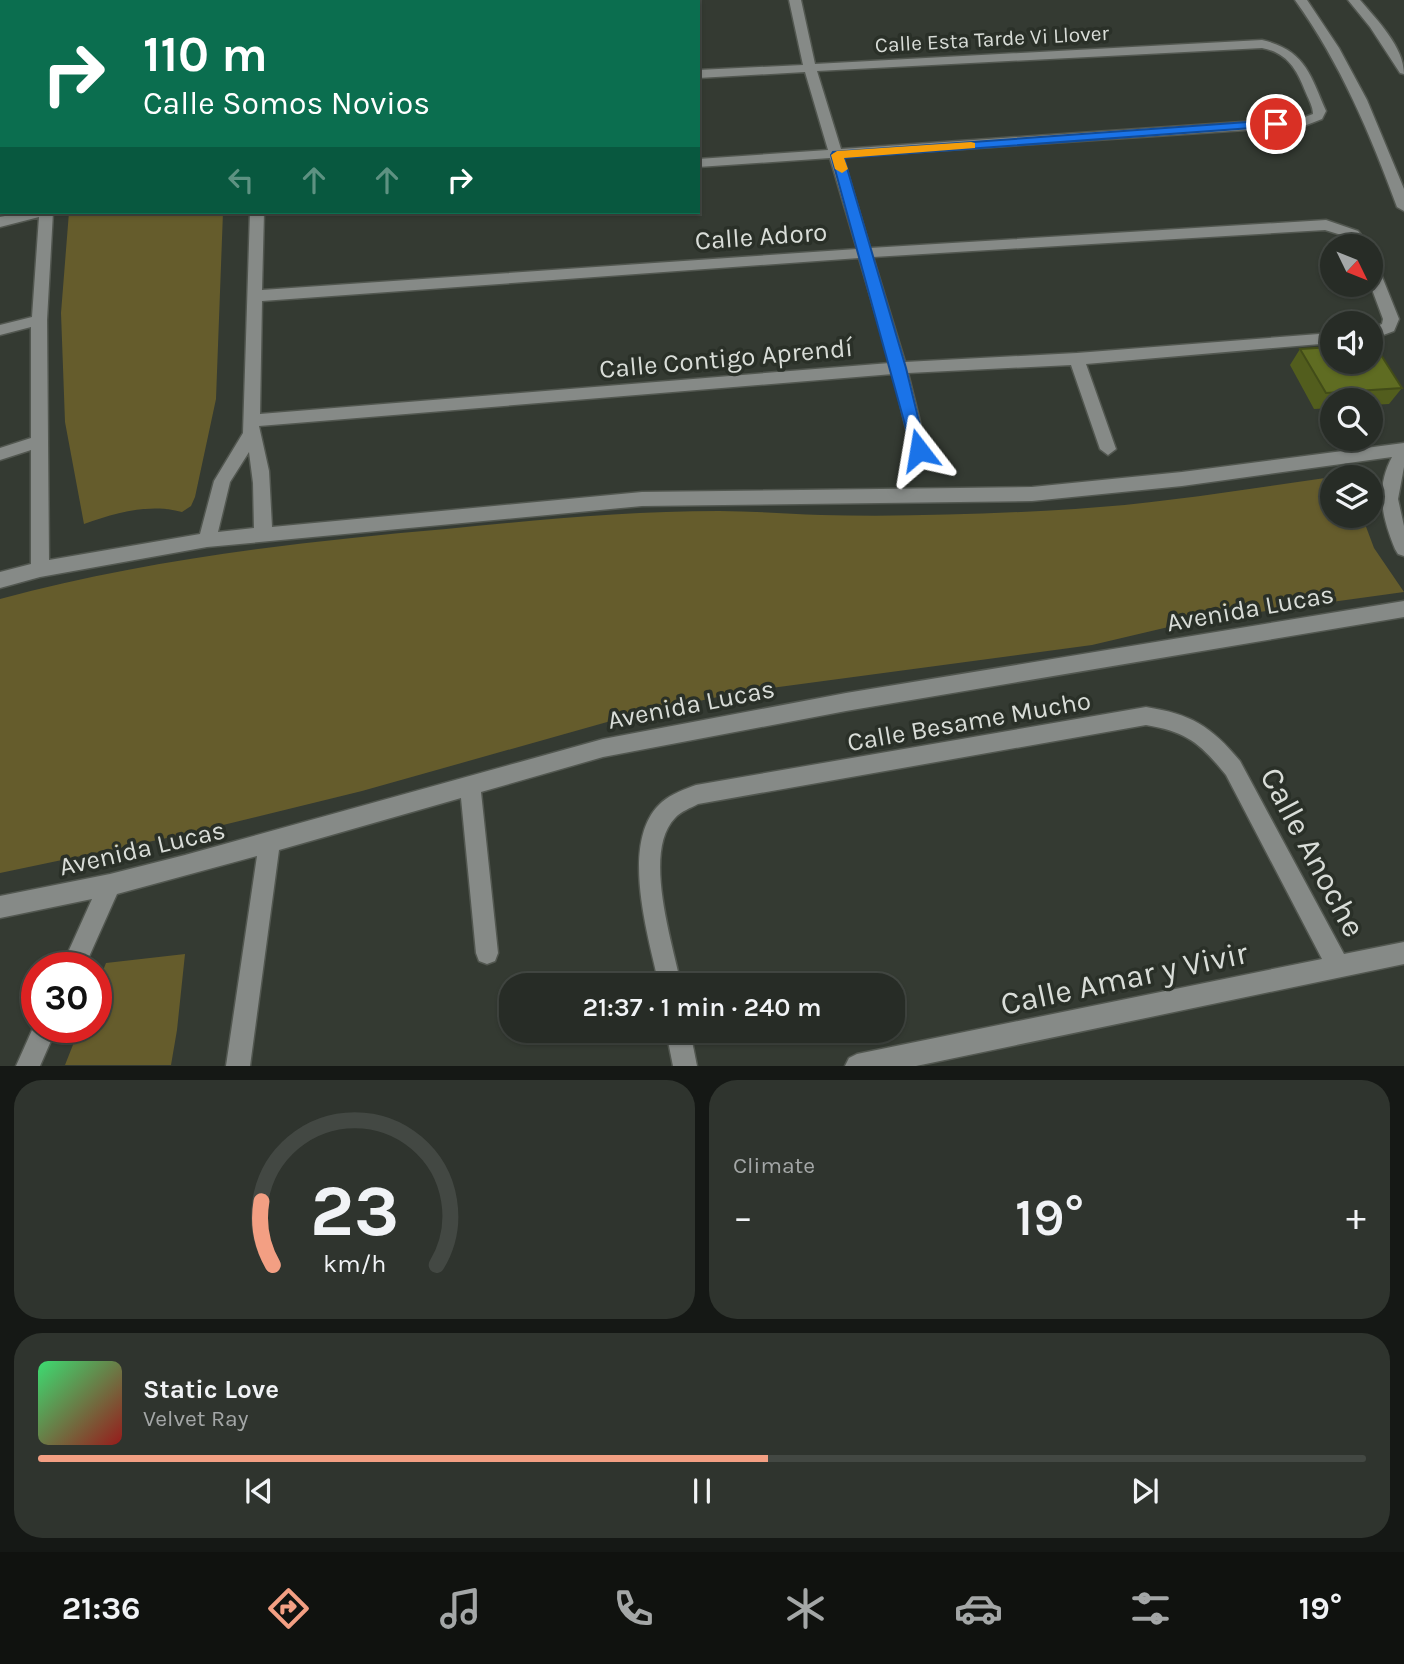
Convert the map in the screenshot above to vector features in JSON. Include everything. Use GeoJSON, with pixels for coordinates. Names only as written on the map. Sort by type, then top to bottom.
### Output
{"type":"FeatureCollection","features":[{"type":"Feature","properties":{"kind":"street"},"geometry":{"type":"LineString","coordinates":[[795,0],[810,68],[899,368],[919,450]]}},
{"type":"Feature","properties":{"kind":"street"},"geometry":{"type":"LineString","coordinates":[[1301,0],[1339,57],[1374,130],[1404,207]]}},
{"type":"Feature","properties":{"kind":"street"},"geometry":{"type":"LineString","coordinates":[[1354,0],[1375,25],[1404,70]]}},
{"type":"Feature","properties":{"kind":"street","name":"Calle Esta Tarde Vi Llover"},"geometry":{"type":"LineString","coordinates":[[700,74],[1262,44],[1286,50],[1296,58],[1320,111],[1318,116],[1304,122],[837,155]]}},
{"type":"Feature","properties":{"kind":"street"},"geometry":{"type":"LineString","coordinates":[[700,163],[837,155]]}},
{"type":"Feature","properties":{"kind":"street"},"geometry":{"type":"LineString","coordinates":[[0,222],[35,214]]}},
{"type":"Feature","properties":{"kind":"street"},"geometry":{"type":"LineString","coordinates":[[40,569],[38,320],[44,214]]}},
{"type":"Feature","properties":{"kind":"street"},"geometry":{"type":"LineString","coordinates":[[257,214],[251,427],[262,473],[263,534]]}},
{"type":"Feature","properties":{"kind":"street","name":"Calle Adoro"},"geometry":{"type":"LineString","coordinates":[[255,296],[865,253],[1326,225],[1353,234]]}},
{"type":"Feature","properties":{"kind":"street"},"geometry":{"type":"LineString","coordinates":[[1383,297],[1391,318],[1390,327],[1383,330]]}},
{"type":"Feature","properties":{"kind":"street"},"geometry":{"type":"LineString","coordinates":[[0,330],[38,320]]}},
{"type":"Feature","properties":{"kind":"street","name":"Calle Contigo Aprendí"},"geometry":{"type":"LineString","coordinates":[[251,427],[899,368],[1077,359],[1320,339]]}},
{"type":"Feature","properties":{"kind":"street"},"geometry":{"type":"LineString","coordinates":[[1077,359],[1108,449]]}},
{"type":"Feature","properties":{"kind":"street"},"geometry":{"type":"LineString","coordinates":[[207,540],[222,481],[251,427]]}},
{"type":"Feature","properties":{"kind":"street"},"geometry":{"type":"LineString","coordinates":[[0,454],[38,442]]}},
{"type":"Feature","properties":{"kind":"street"},"geometry":{"type":"LineString","coordinates":[[0,580],[40,569],[207,540],[263,534],[642,499],[1032,494],[1182,479],[1404,449]]}},
{"type":"Feature","properties":{"kind":"street"},"geometry":{"type":"LineString","coordinates":[[1404,449],[1389,480],[1390,518],[1404,549]]}},
{"type":"Feature","properties":{"kind":"street","name":"Avenida Lucas"},"geometry":{"type":"LineString","coordinates":[[0,907],[110,885],[269,844],[603,748],[725,723],[1404,609]]}},
{"type":"Feature","properties":{"kind":"street","name":"Calle Besame Mucho"},"geometry":{"type":"LineString","coordinates":[[668,973],[649,872],[653,833],[668,810],[696,795],[1146,716],[1182,722],[1210,739],[1233,768]]}},
{"type":"Feature","properties":{"kind":"street","name":"Calle Anoche"},"geometry":{"type":"LineString","coordinates":[[1233,768],[1338,965]]}},
{"type":"Feature","properties":{"kind":"street"},"geometry":{"type":"LineString","coordinates":[[470,785],[487,953]]}},
{"type":"Feature","properties":{"kind":"street"},"geometry":{"type":"LineString","coordinates":[[238,1066],[269,844]]}},
{"type":"Feature","properties":{"kind":"street"},"geometry":{"type":"LineString","coordinates":[[79,952],[110,885]]}},
{"type":"Feature","properties":{"kind":"street","name":"Calle Amar y Vivir"},"geometry":{"type":"LineString","coordinates":[[856,1066],[1404,953]]}},
{"type":"Feature","properties":{"kind":"street"},"geometry":{"type":"LineString","coordinates":[[28,1066],[38,1043]]}},
{"type":"Feature","properties":{"kind":"street"},"geometry":{"type":"LineString","coordinates":[[680,1043],[684,1066]]}},
{"type":"Feature","properties":{"kind":"shaded area"},"geometry":{"type":"Polygon","coordinates":[[[69,214],[223,214],[216,399],[195,497],[191,506],[182,512],[145,509],[84,524],[65,422],[61,313],[69,214]]]}},
{"type":"Feature","properties":{"kind":"shaded area"},"geometry":{"type":"Polygon","coordinates":[[[1320,479],[1320,528],[1366,528],[1374,548],[1404,592],[1194,621],[1092,645],[742,692],[632,715],[362,791],[186,834],[0,873],[0,599],[110,573],[221,554],[514,522],[685,511],[885,516],[980,514],[1075,509],[1180,499],[1320,479]]]}},
{"type":"Feature","properties":{"kind":"shaded area"},"geometry":{"type":"Polygon","coordinates":[[[185,954],[171,1065],[65,1065],[74,1043],[112,1043],[112,962],[185,954]]]}},
{"type":"Feature","properties":{"kind":"building"},"geometry":{"type":"Polygon","coordinates":[[[1320,348],[1320,374],[1383,374],[1383,358],[1402,388],[1323,388],[1300,349],[1320,348]]]}},
{"type":"Feature","properties":{"kind":"slow traffic"},"geometry":{"type":"LineString","coordinates":[[842,169],[837,155],[971,145]]}},
{"type":"Feature","properties":{"kind":"route"},"geometry":{"type":"LineString","coordinates":[[919,450],[899,368],[837,155],[1276,124]]}}]}
